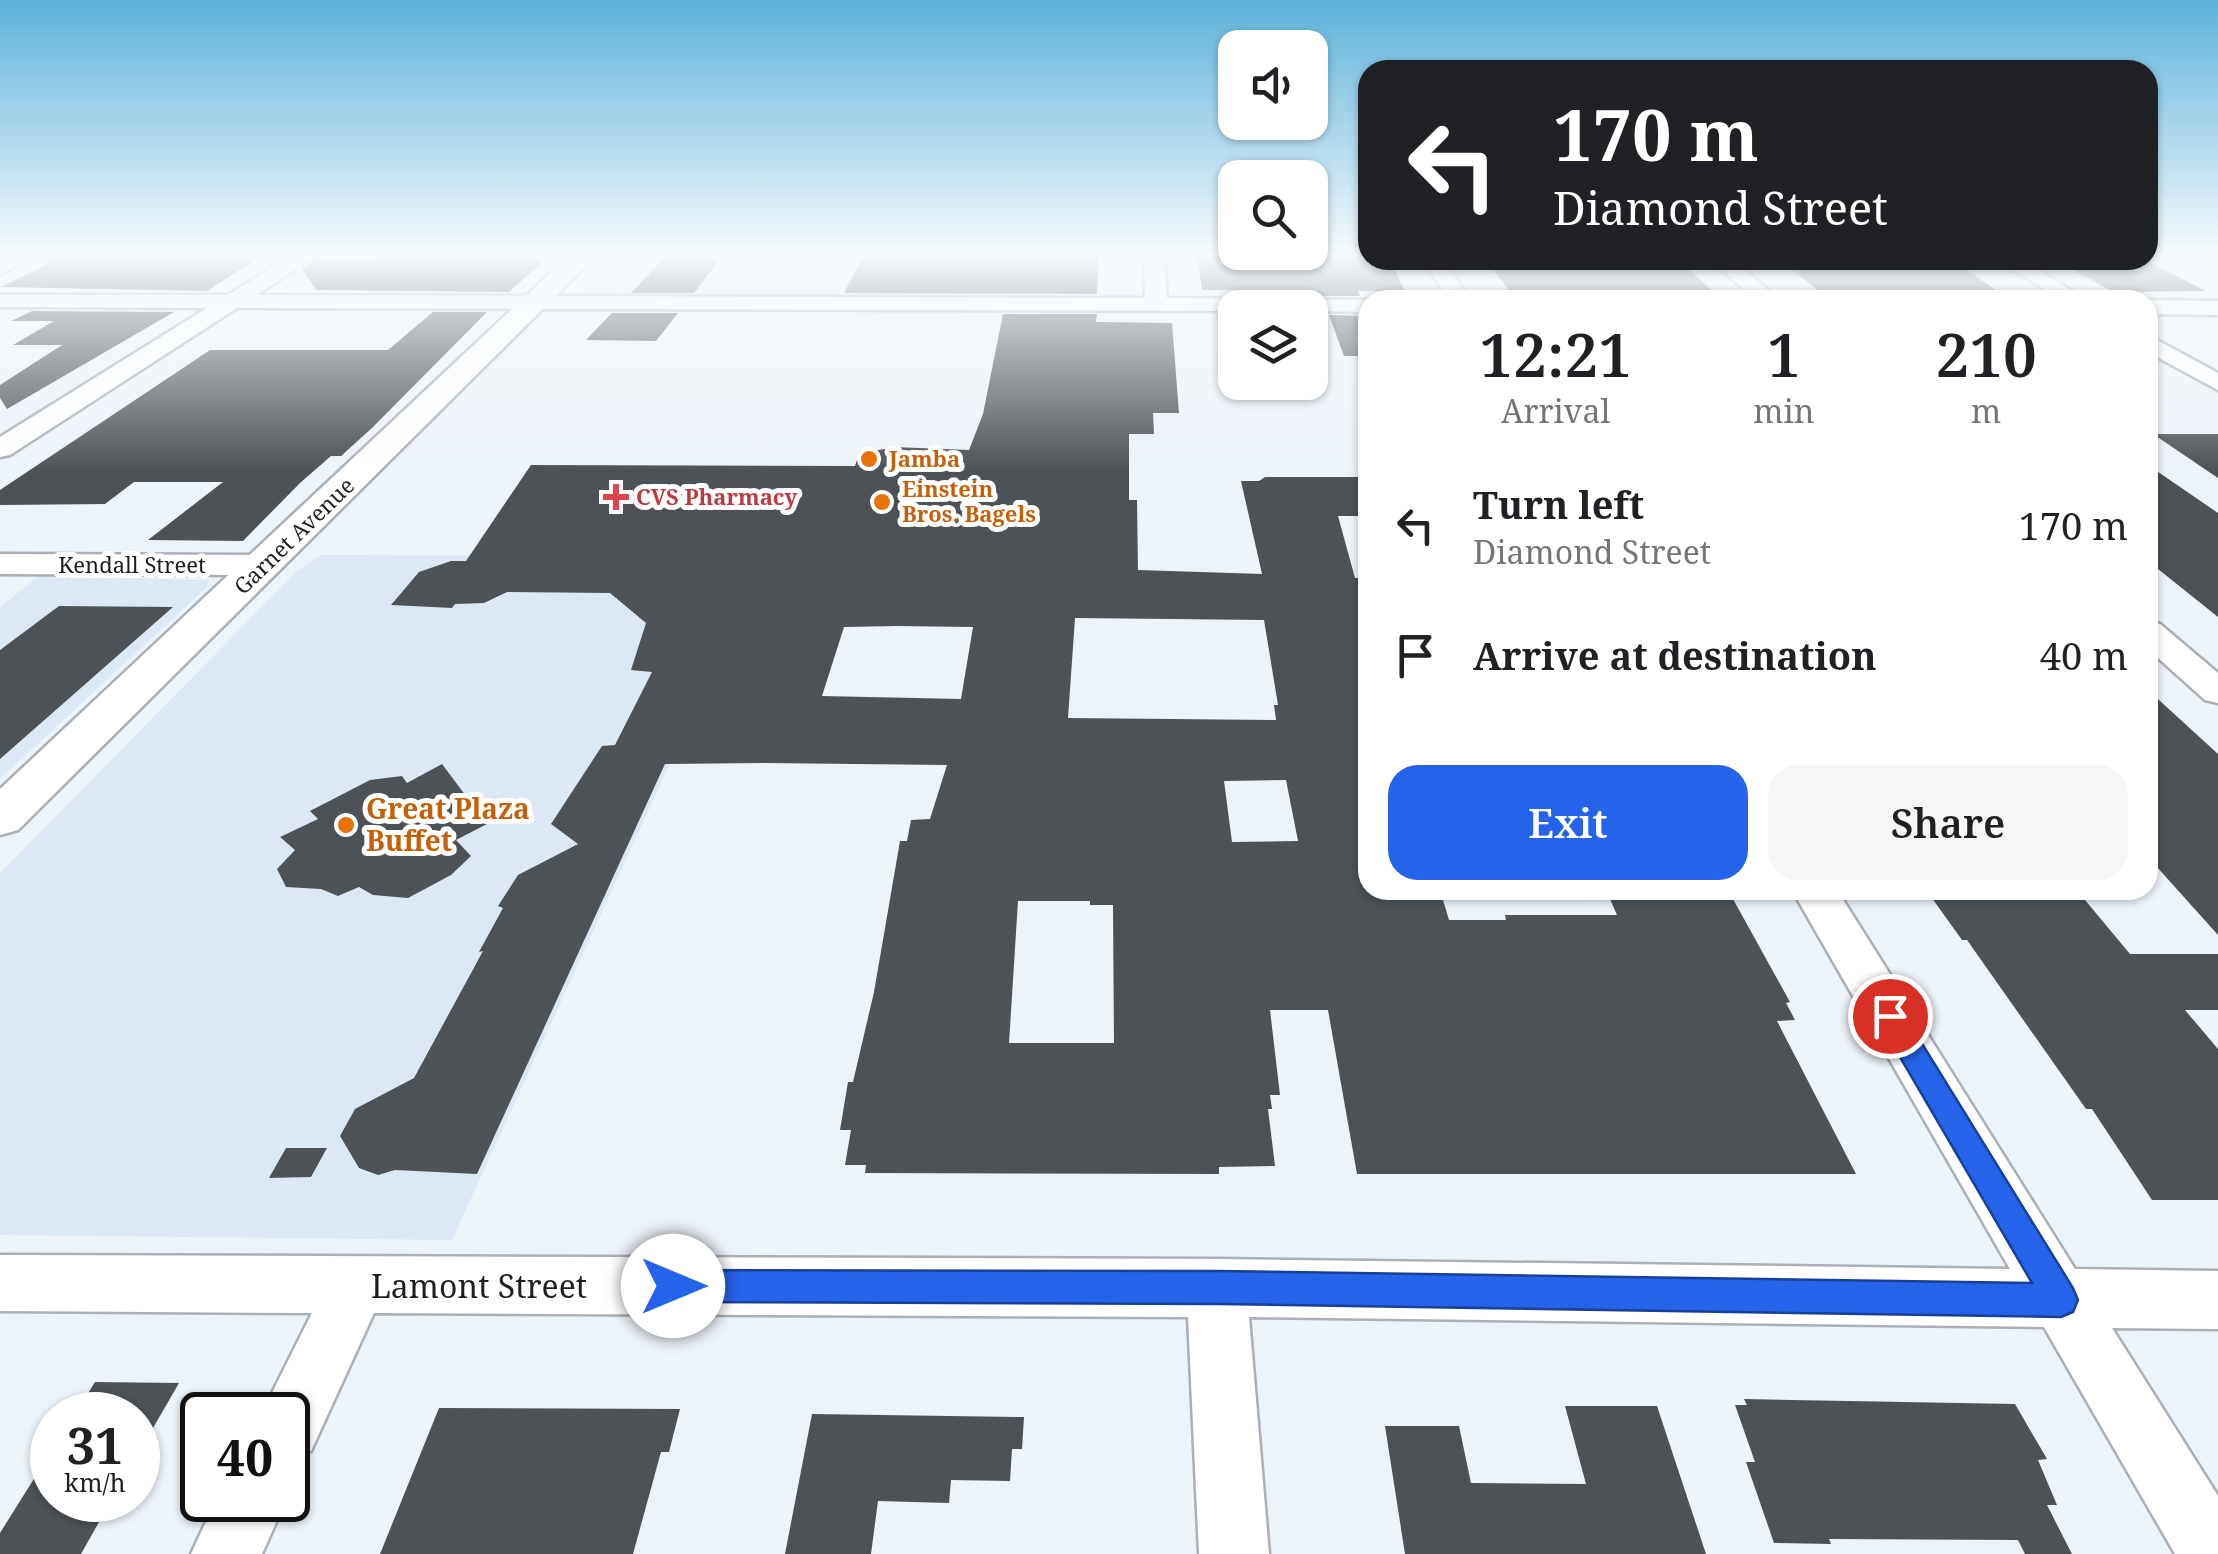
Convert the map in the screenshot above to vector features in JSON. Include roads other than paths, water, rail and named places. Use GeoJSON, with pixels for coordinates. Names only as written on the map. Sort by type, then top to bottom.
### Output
{"type":"FeatureCollection","features":[{"type":"Feature","properties":{"kind":"main road","name":"Garnet Avenue"},"geometry":{"type":"LineString","coordinates":[[0,818],[512,326]]}},
{"type":"Feature","properties":{"kind":"street"},"geometry":{"type":"LineString","coordinates":[[0,449],[196,326]]}},
{"type":"Feature","properties":{"kind":"street"},"geometry":{"type":"LineString","coordinates":[[2158,348],[2218,383]]}},
{"type":"Feature","properties":{"kind":"street","name":"Kendall Street"},"geometry":{"type":"LineString","coordinates":[[0,564],[264,565]]}},
{"type":"Feature","properties":{"kind":"street"},"geometry":{"type":"LineString","coordinates":[[2158,640],[2218,692]]}},
{"type":"Feature","properties":{"kind":"street"},"geometry":{"type":"LineString","coordinates":[[1820,900],[2214,1554]]}},
{"type":"Feature","properties":{"kind":"street","name":"Lamont Street"},"geometry":{"type":"LineString","coordinates":[[0,1283],[1217,1288],[2218,1300]]}},
{"type":"Feature","properties":{"kind":"street"},"geometry":{"type":"LineString","coordinates":[[305,1392],[356,1287]]}},
{"type":"Feature","properties":{"kind":"street"},"geometry":{"type":"LineString","coordinates":[[1217,1288],[1234,1554]]}},
{"type":"Feature","properties":{"kind":"street"},"geometry":{"type":"LineString","coordinates":[[226,1554],[241,1522]]}},
{"type":"Feature","properties":{"kind":"place","name":"Jamba"},"geometry":{"type":"Point","coordinates":[869,459]}},
{"type":"Feature","properties":{"kind":"place","name":"CVS Pharmacy"},"geometry":{"type":"Point","coordinates":[616,497]}},
{"type":"Feature","properties":{"kind":"place","name":"Einstein Bros. Bagels"},"geometry":{"type":"Point","coordinates":[882,502]}},
{"type":"Feature","properties":{"kind":"place","name":"Great Plaza Buffet"},"geometry":{"type":"Point","coordinates":[346,825]}}]}
